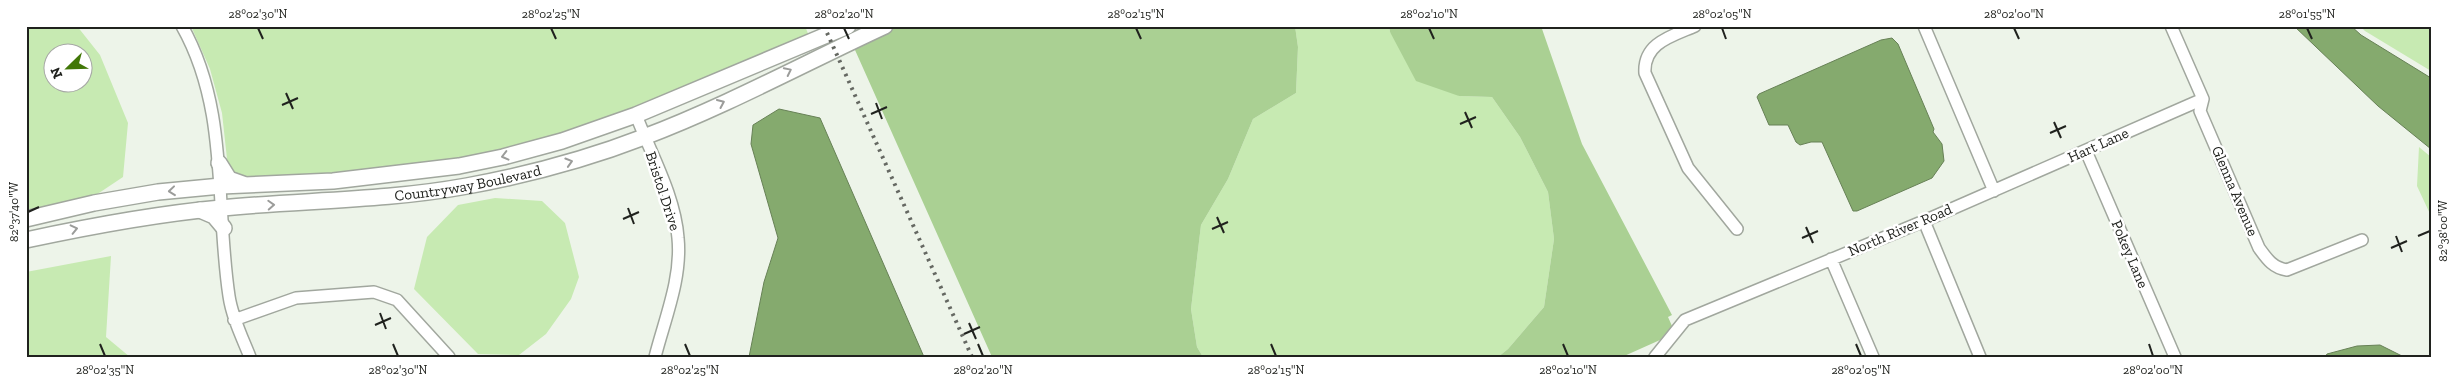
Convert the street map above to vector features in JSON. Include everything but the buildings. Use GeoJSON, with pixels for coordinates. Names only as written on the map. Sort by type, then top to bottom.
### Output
{"type":"FeatureCollection","features":[{"type":"Feature","properties":{"kind":"street"},"geometry":{"type":"LineString","coordinates":[[182,26],[194,49],[211,97],[219,163],[229,296],[234,320],[250,357]]}},
{"type":"Feature","properties":{"kind":"street","name":"Countryway Boulevard"},"geometry":{"type":"LineString","coordinates":[[26,240],[98,224],[198,210],[246,185],[353,179],[459,166],[503,157],[571,138],[636,115],[848,26]]}},
{"type":"Feature","properties":{"kind":"street","name":"Countryway Boulevard"},"geometry":{"type":"LineString","coordinates":[[26,219],[94,203],[196,188],[246,206],[387,198],[467,186],[568,163],[645,137],[744,93],[885,26]]}},
{"type":"Feature","properties":{"kind":"street"},"geometry":{"type":"LineString","coordinates":[[1695,26],[1662,40],[1654,47],[1644,63],[1645,74],[1688,168],[1737,229]]}},
{"type":"Feature","properties":{"kind":"street"},"geometry":{"type":"LineString","coordinates":[[1924,26],[1994,191]]}},
{"type":"Feature","properties":{"kind":"street","name":"Glenna Avenue"},"geometry":{"type":"LineString","coordinates":[[2171,26],[2203,99],[2200,111],[2259,248],[2270,263],[2278,268],[2287,270],[2362,240]]}},
{"type":"Feature","properties":{"kind":"street","name":"Hart Lane"},"geometry":{"type":"LineString","coordinates":[[1994,191],[2203,99]]}},
{"type":"Feature","properties":{"kind":"street","name":"Bristol Drive"},"geometry":{"type":"LineString","coordinates":[[636,115],[668,194],[678,237],[676,282],[655,357]]}},
{"type":"Feature","properties":{"kind":"street","name":"Pokey Lane"},"geometry":{"type":"LineString","coordinates":[[2086,151],[2175,357]]}},
{"type":"Feature","properties":{"kind":"street"},"geometry":{"type":"LineString","coordinates":[[219,163],[229,179],[246,185]]}},
{"type":"Feature","properties":{"kind":"street"},"geometry":{"type":"LineString","coordinates":[[196,188],[206,185],[214,178],[219,163]]}},
{"type":"Feature","properties":{"kind":"street"},"geometry":{"type":"LineString","coordinates":[[98,224],[110,218],[135,212],[196,205],[246,192],[335,186],[353,179]]}},
{"type":"Feature","properties":{"kind":"street","name":"North River Road"},"geometry":{"type":"LineString","coordinates":[[1655,357],[1685,320],[1994,191]]}},
{"type":"Feature","properties":{"kind":"street"},"geometry":{"type":"LineString","coordinates":[[224,228],[225,220],[231,212],[246,206]]}},
{"type":"Feature","properties":{"kind":"street"},"geometry":{"type":"LineString","coordinates":[[198,210],[214,216],[224,228]]}},
{"type":"Feature","properties":{"kind":"street"},"geometry":{"type":"LineString","coordinates":[[1924,221],[1980,357]]}},
{"type":"Feature","properties":{"kind":"street"},"geometry":{"type":"LineString","coordinates":[[1831,259],[1873,357]]}},
{"type":"Feature","properties":{"kind":"street"},"geometry":{"type":"LineString","coordinates":[[234,320],[296,298],[374,292],[397,300],[449,357]]}},
{"type":"Feature","properties":{"kind":"shaded area"},"geometry":{"type":"Polygon","coordinates":[[[26,26],[77,26],[90,42],[42,42],[42,92],[92,92],[92,45],[100,55],[128,123],[123,177],[96,195],[26,211],[26,26]]]}},
{"type":"Feature","properties":{"kind":"shaded area"},"geometry":{"type":"Polygon","coordinates":[[[191,26],[805,26],[809,36],[635,109],[544,140],[499,152],[403,168],[247,180],[237,177],[228,168],[222,113],[210,69],[191,26]]]}},
{"type":"Feature","properties":{"kind":"shaded area"},"geometry":{"type":"Polygon","coordinates":[[[899,26],[1295,26],[1298,47],[1296,93],[1253,119],[1228,179],[1201,225],[1191,309],[1197,347],[1203,357],[992,357],[855,50],[852,48],[899,26]]]}},
{"type":"Feature","properties":{"kind":"shaded area"},"geometry":{"type":"Polygon","coordinates":[[[1295,26],[1389,26],[1390,32],[1459,96],[1492,97],[1520,137],[1548,192],[1554,239],[1544,307],[1508,349],[1498,357],[1203,357],[1197,347],[1191,309],[1201,225],[1228,179],[1253,119],[1296,93],[1298,47],[1295,26]]]}},
{"type":"Feature","properties":{"kind":"shaded area"},"geometry":{"type":"Polygon","coordinates":[[[1389,26],[1541,26],[1582,144],[1672,315],[1668,317],[1672,326],[1660,340],[1622,357],[1498,357],[1508,349],[1544,307],[1554,239],[1548,192],[1520,137],[1492,97],[1459,96],[1416,81],[1390,32],[1389,26]]]}},
{"type":"Feature","properties":{"kind":"shaded area"},"geometry":{"type":"Polygon","coordinates":[[[2294,26],[2351,26],[2361,35],[2431,78],[2431,149],[2378,106],[2294,26]]]}},
{"type":"Feature","properties":{"kind":"shaded area"},"geometry":{"type":"Polygon","coordinates":[[[2360,26],[2431,26],[2431,71],[2365,31],[2360,26]]]}},
{"type":"Feature","properties":{"kind":"shaded area"},"geometry":{"type":"Polygon","coordinates":[[[1892,38],[1898,44],[1934,129],[1933,132],[1942,144],[1944,161],[1932,178],[1857,211],[1853,211],[1822,142],[1800,145],[1796,142],[1788,125],[1769,125],[1757,97],[1759,94],[1881,40],[1892,38]]]}},
{"type":"Feature","properties":{"kind":"shaded area"},"geometry":{"type":"Polygon","coordinates":[[[779,109],[820,118],[924,357],[749,357],[764,282],[778,238],[751,144],[753,125],[779,109]]]}},
{"type":"Feature","properties":{"kind":"shaded area"},"geometry":{"type":"Polygon","coordinates":[[[2419,147],[2431,157],[2431,216],[2417,186],[2419,147]]]}},
{"type":"Feature","properties":{"kind":"shaded area"},"geometry":{"type":"Polygon","coordinates":[[[495,198],[542,201],[565,223],[579,277],[571,299],[546,334],[519,355],[478,354],[414,289],[427,237],[458,205],[495,198]]]}},
{"type":"Feature","properties":{"kind":"shaded area"},"geometry":{"type":"Polygon","coordinates":[[[111,256],[106,337],[130,357],[26,357],[26,272],[111,256]]]}},
{"type":"Feature","properties":{"kind":"shaded area"},"geometry":{"type":"Polygon","coordinates":[[[2380,345],[2404,357],[2325,357],[2327,354],[2357,346],[2380,345]]]}},
{"type":"Feature","properties":{"kind":"railway"},"geometry":{"type":"LineString","coordinates":[[824,26],[972,357]]}}]}
